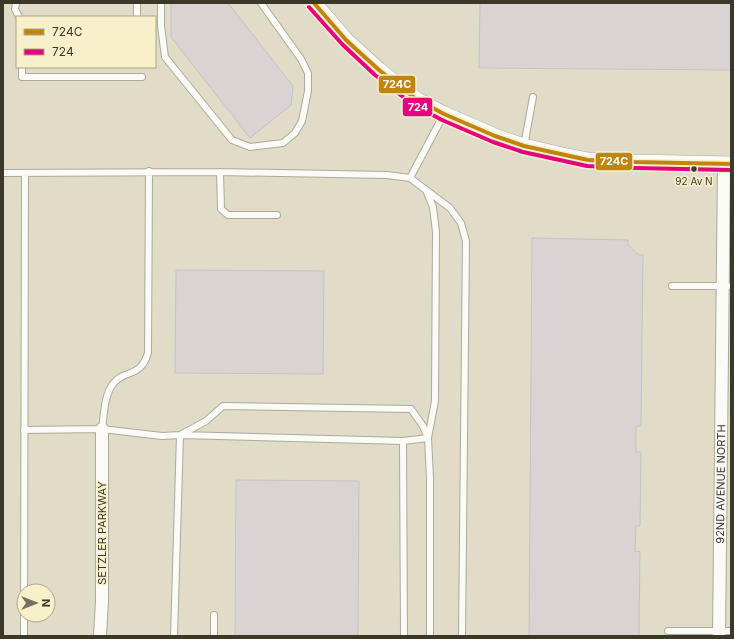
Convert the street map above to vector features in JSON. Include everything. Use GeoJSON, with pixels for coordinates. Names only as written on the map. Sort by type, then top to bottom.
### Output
{"type":"FeatureCollection","features":[{"type":"Feature","properties":{"kind":"street"},"geometry":{"type":"LineString","coordinates":[[314,3],[346,40],[379,70],[416,99],[444,114],[495,136],[524,146],[588,160],[727,164]]}},
{"type":"Feature","properties":{"kind":"street","name":"92ND AVENUE NORTH"},"geometry":{"type":"LineString","coordinates":[[723,633],[727,164]]}},
{"type":"Feature","properties":{"kind":"street","name":"SETZLER PARKWAY"},"geometry":{"type":"LineString","coordinates":[[100,636],[102,601],[102,429]]}},
{"type":"Feature","properties":{"kind":"lane"},"geometry":{"type":"LineString","coordinates":[[16,3],[15,9],[18,16]]}},
{"type":"Feature","properties":{"kind":"lane"},"geometry":{"type":"LineString","coordinates":[[137,3],[137,16]]}},
{"type":"Feature","properties":{"kind":"lane"},"geometry":{"type":"LineString","coordinates":[[161,3],[161,26],[165,57],[232,140],[250,147],[283,143],[295,133],[302,122],[308,91],[308,73],[301,59],[261,3]]}},
{"type":"Feature","properties":{"kind":"lane"},"geometry":{"type":"LineString","coordinates":[[22,68],[22,77],[142,77]]}},
{"type":"Feature","properties":{"kind":"lane"},"geometry":{"type":"LineString","coordinates":[[524,146],[533,97]]}},
{"type":"Feature","properties":{"kind":"lane"},"geometry":{"type":"LineString","coordinates":[[410,178],[444,114]]}},
{"type":"Feature","properties":{"kind":"lane"},"geometry":{"type":"LineString","coordinates":[[102,429],[107,397],[111,386],[117,379],[139,369],[146,361],[148,354],[149,171]]}},
{"type":"Feature","properties":{"kind":"lane"},"geometry":{"type":"LineString","coordinates":[[3,173],[149,171],[387,175],[410,178],[450,208],[461,223],[466,241],[462,636]]}},
{"type":"Feature","properties":{"kind":"lane"},"geometry":{"type":"LineString","coordinates":[[220,172],[221,208],[228,215],[277,216]]}},
{"type":"Feature","properties":{"kind":"lane"},"geometry":{"type":"LineString","coordinates":[[24,636],[25,173]]}},
{"type":"Feature","properties":{"kind":"lane"},"geometry":{"type":"LineString","coordinates":[[426,190],[433,207],[436,232],[435,401],[428,438],[430,478],[430,636]]}},
{"type":"Feature","properties":{"kind":"lane"},"geometry":{"type":"LineString","coordinates":[[672,286],[727,286]]}},
{"type":"Feature","properties":{"kind":"lane"},"geometry":{"type":"LineString","coordinates":[[180,435],[206,421],[224,406],[411,409],[423,426],[428,438]]}},
{"type":"Feature","properties":{"kind":"lane"},"geometry":{"type":"LineString","coordinates":[[24,430],[102,429],[162,436],[180,435],[403,441],[428,438]]}},
{"type":"Feature","properties":{"kind":"lane"},"geometry":{"type":"LineString","coordinates":[[174,636],[180,435]]}},
{"type":"Feature","properties":{"kind":"lane"},"geometry":{"type":"LineString","coordinates":[[403,441],[404,636]]}},
{"type":"Feature","properties":{"kind":"lane"},"geometry":{"type":"LineString","coordinates":[[214,615],[214,636]]}},
{"type":"Feature","properties":{"kind":"lane"},"geometry":{"type":"LineString","coordinates":[[668,632],[723,633]]}},
{"type":"Feature","properties":{"kind":"building"},"geometry":{"type":"Polygon","coordinates":[[[171,3],[228,3],[293,86],[291,105],[250,138],[171,37],[171,3]]]}},
{"type":"Feature","properties":{"kind":"building"},"geometry":{"type":"Polygon","coordinates":[[[480,3],[731,3],[731,70],[479,68],[480,3]]]}},
{"type":"Feature","properties":{"kind":"building"},"geometry":{"type":"Polygon","coordinates":[[[532,238],[628,240],[628,245],[639,255],[643,255],[641,426],[636,426],[636,452],[641,452],[640,526],[636,526],[635,552],[640,551],[639,636],[529,636],[532,238]]]}},
{"type":"Feature","properties":{"kind":"building"},"geometry":{"type":"Polygon","coordinates":[[[176,270],[324,271],[323,374],[175,373],[176,270]]]}},
{"type":"Feature","properties":{"kind":"building"},"geometry":{"type":"Polygon","coordinates":[[[236,480],[359,481],[358,636],[235,636],[236,480]]]}},
{"type":"Feature","properties":{"kind":"transit line","name":"724C"},"geometry":{"type":"LineString","coordinates":[[314,3],[346,40],[379,70],[416,99],[444,114],[495,136],[524,146],[588,160],[731,164]]}},
{"type":"Feature","properties":{"kind":"transit line","name":"724"},"geometry":{"type":"LineString","coordinates":[[309,7],[342,44],[375,75],[412,104],[442,120],[493,142],[523,152],[587,166],[731,170]]}},
{"type":"Feature","properties":{"kind":"place","name":"92 Av N"},"geometry":{"type":"Point","coordinates":[694,169]}}]}
